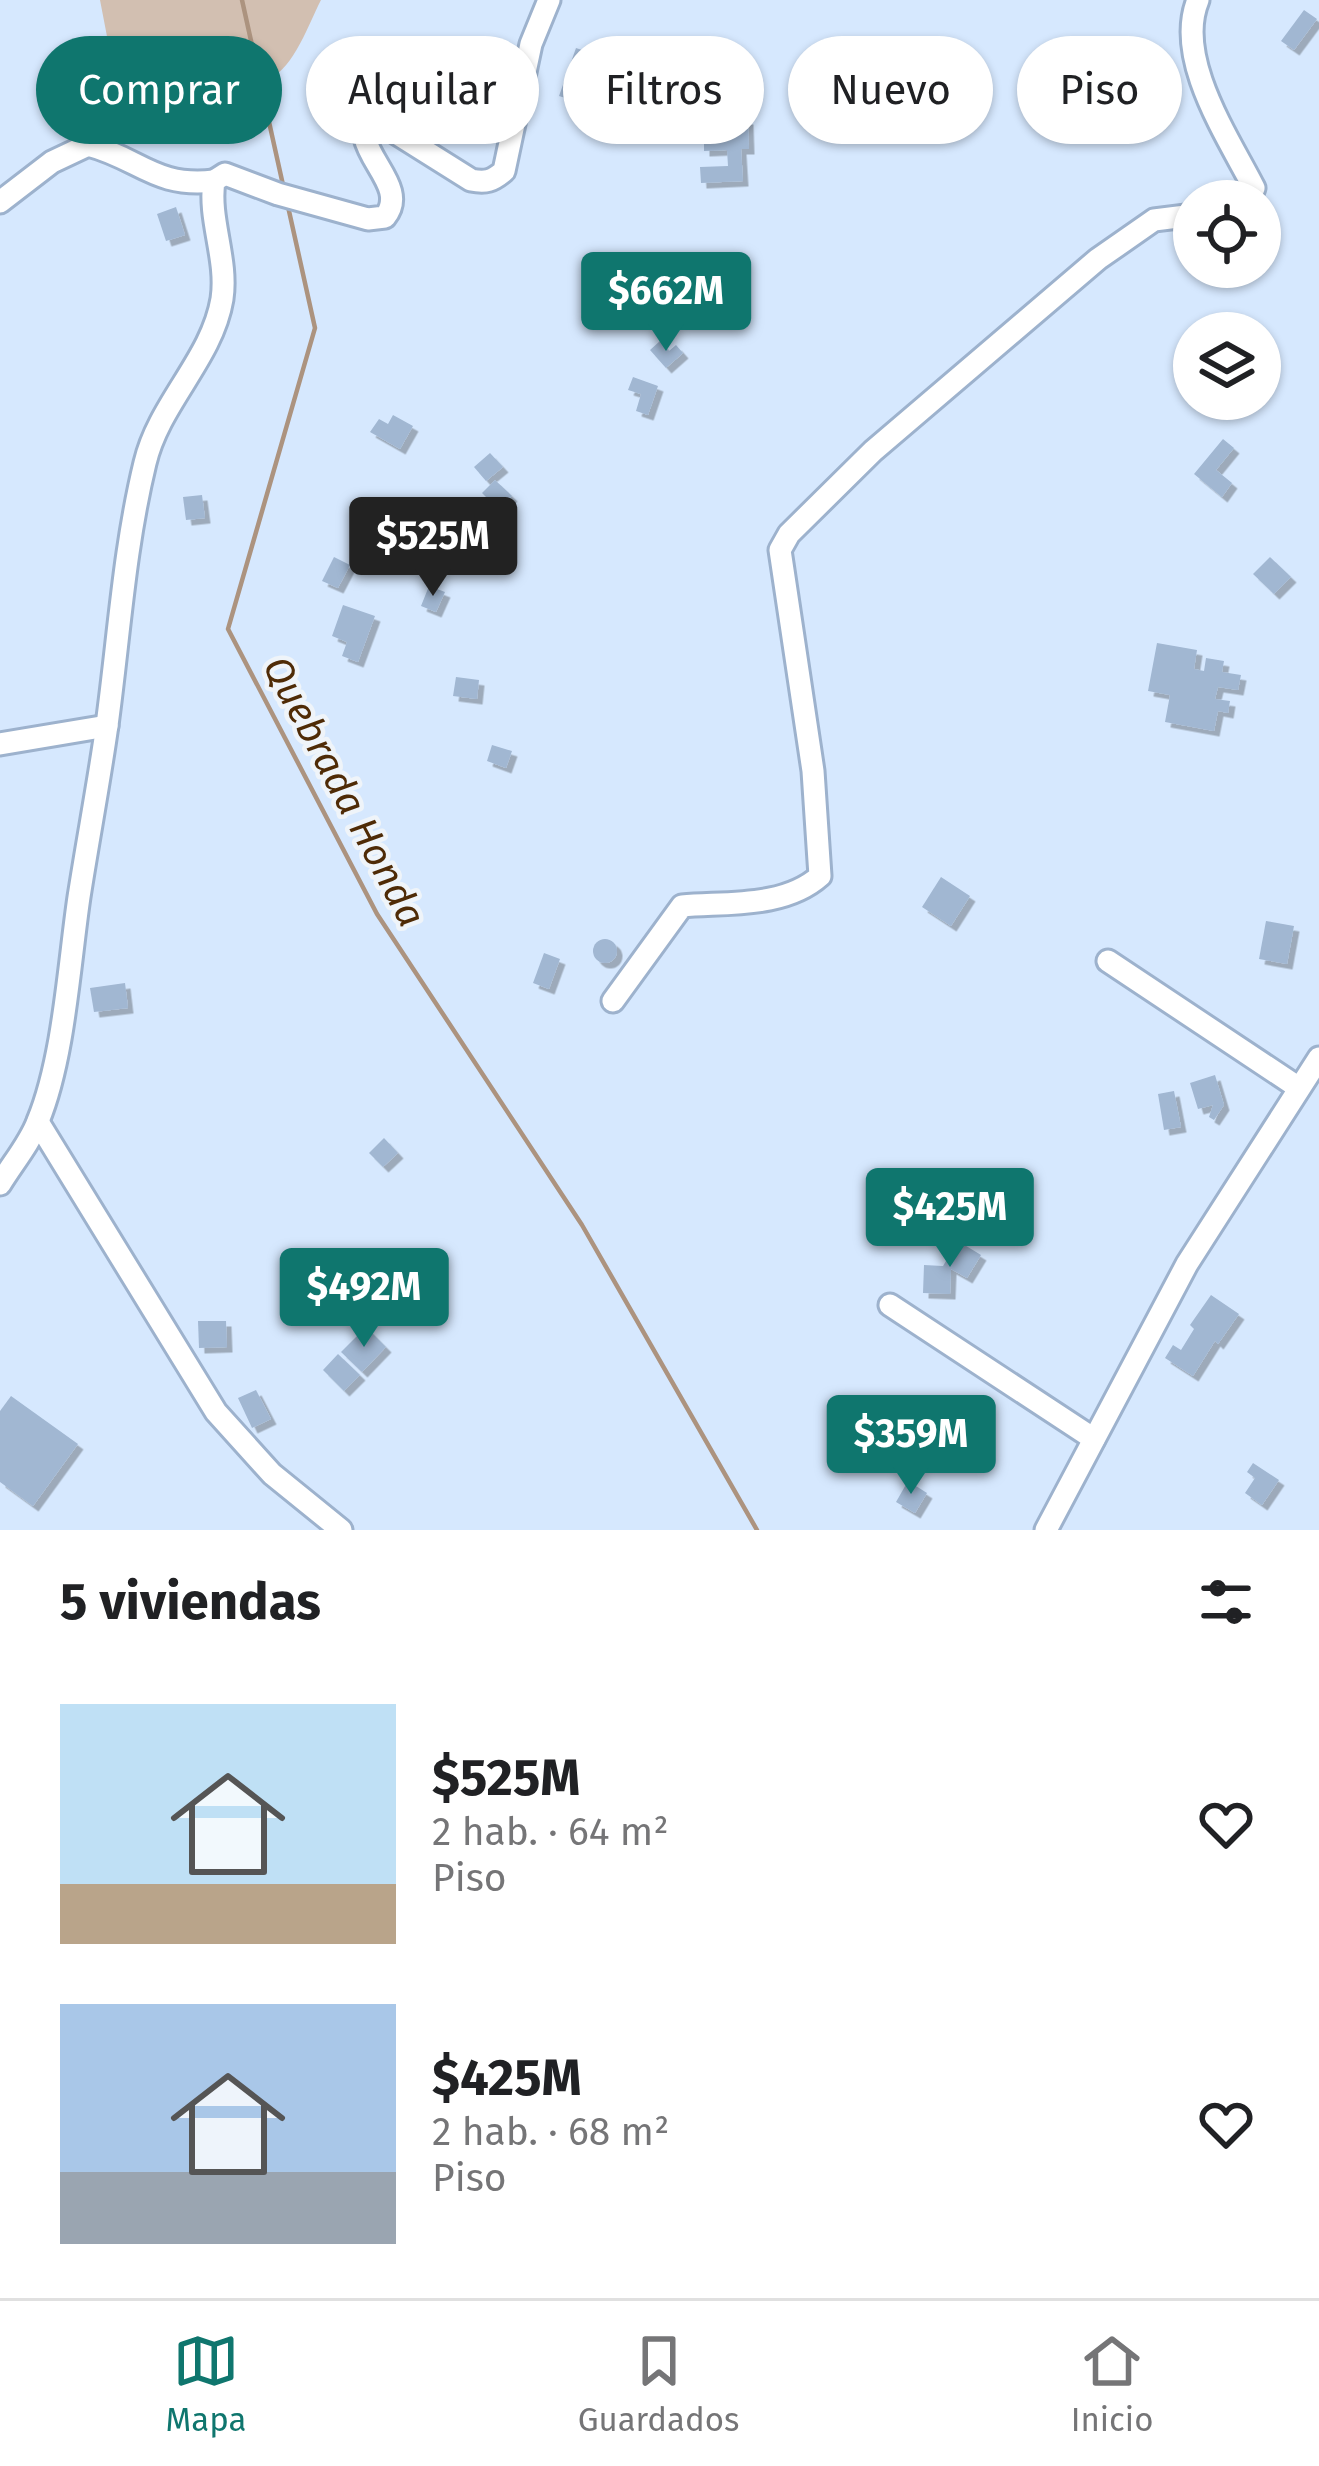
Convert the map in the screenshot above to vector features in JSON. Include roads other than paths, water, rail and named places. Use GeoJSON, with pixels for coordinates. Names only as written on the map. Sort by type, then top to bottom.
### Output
{"type":"FeatureCollection","features":[{"type":"Feature","properties":{"kind":"street"},"geometry":{"type":"LineString","coordinates":[[0,202],[52,162],[88,146],[185,184],[214,181],[225,174],[278,194],[368,218],[385,217],[393,207],[394,195],[365,144],[368,133],[386,126],[471,180],[485,183],[504,171],[530,44],[549,0]]}},
{"type":"Feature","properties":{"kind":"street"},"geometry":{"type":"LineString","coordinates":[[1198,0],[1191,34],[1202,82],[1250,180]]}},
{"type":"Feature","properties":{"kind":"street"},"geometry":{"type":"LineString","coordinates":[[0,1184],[38,1122],[58,1042],[107,726],[124,575],[145,460],[155,430],[219,313],[223,292],[214,181]]}},
{"type":"Feature","properties":{"kind":"street"},"geometry":{"type":"LineString","coordinates":[[613,1001],[682,906],[751,903],[799,889],[820,876],[813,771],[780,550],[789,534],[873,451],[1098,259],[1154,220],[1173,218]]}},
{"type":"Feature","properties":{"kind":"street"},"geometry":{"type":"LineString","coordinates":[[0,744],[107,726]]}},
{"type":"Feature","properties":{"kind":"street"},"geometry":{"type":"LineString","coordinates":[[1108,961],[1300,1088]]}},
{"type":"Feature","properties":{"kind":"street"},"geometry":{"type":"LineString","coordinates":[[1046,1530],[1187,1264],[1319,1058]]}},
{"type":"Feature","properties":{"kind":"street"},"geometry":{"type":"LineString","coordinates":[[38,1122],[216,1412],[272,1474],[341,1530]]}},
{"type":"Feature","properties":{"kind":"street"},"geometry":{"type":"LineString","coordinates":[[890,1305],[1094,1439]]}},
{"type":"Feature","properties":{"kind":"waterway","name":"Quebrada Honda"},"geometry":{"type":"LineString","coordinates":[[242,0],[283,185]]}},
{"type":"Feature","properties":{"kind":"waterway","name":"Quebrada Honda"},"geometry":{"type":"LineString","coordinates":[[287,202],[315,328],[228,629],[377,914],[582,1225],[757,1530]]}}]}
